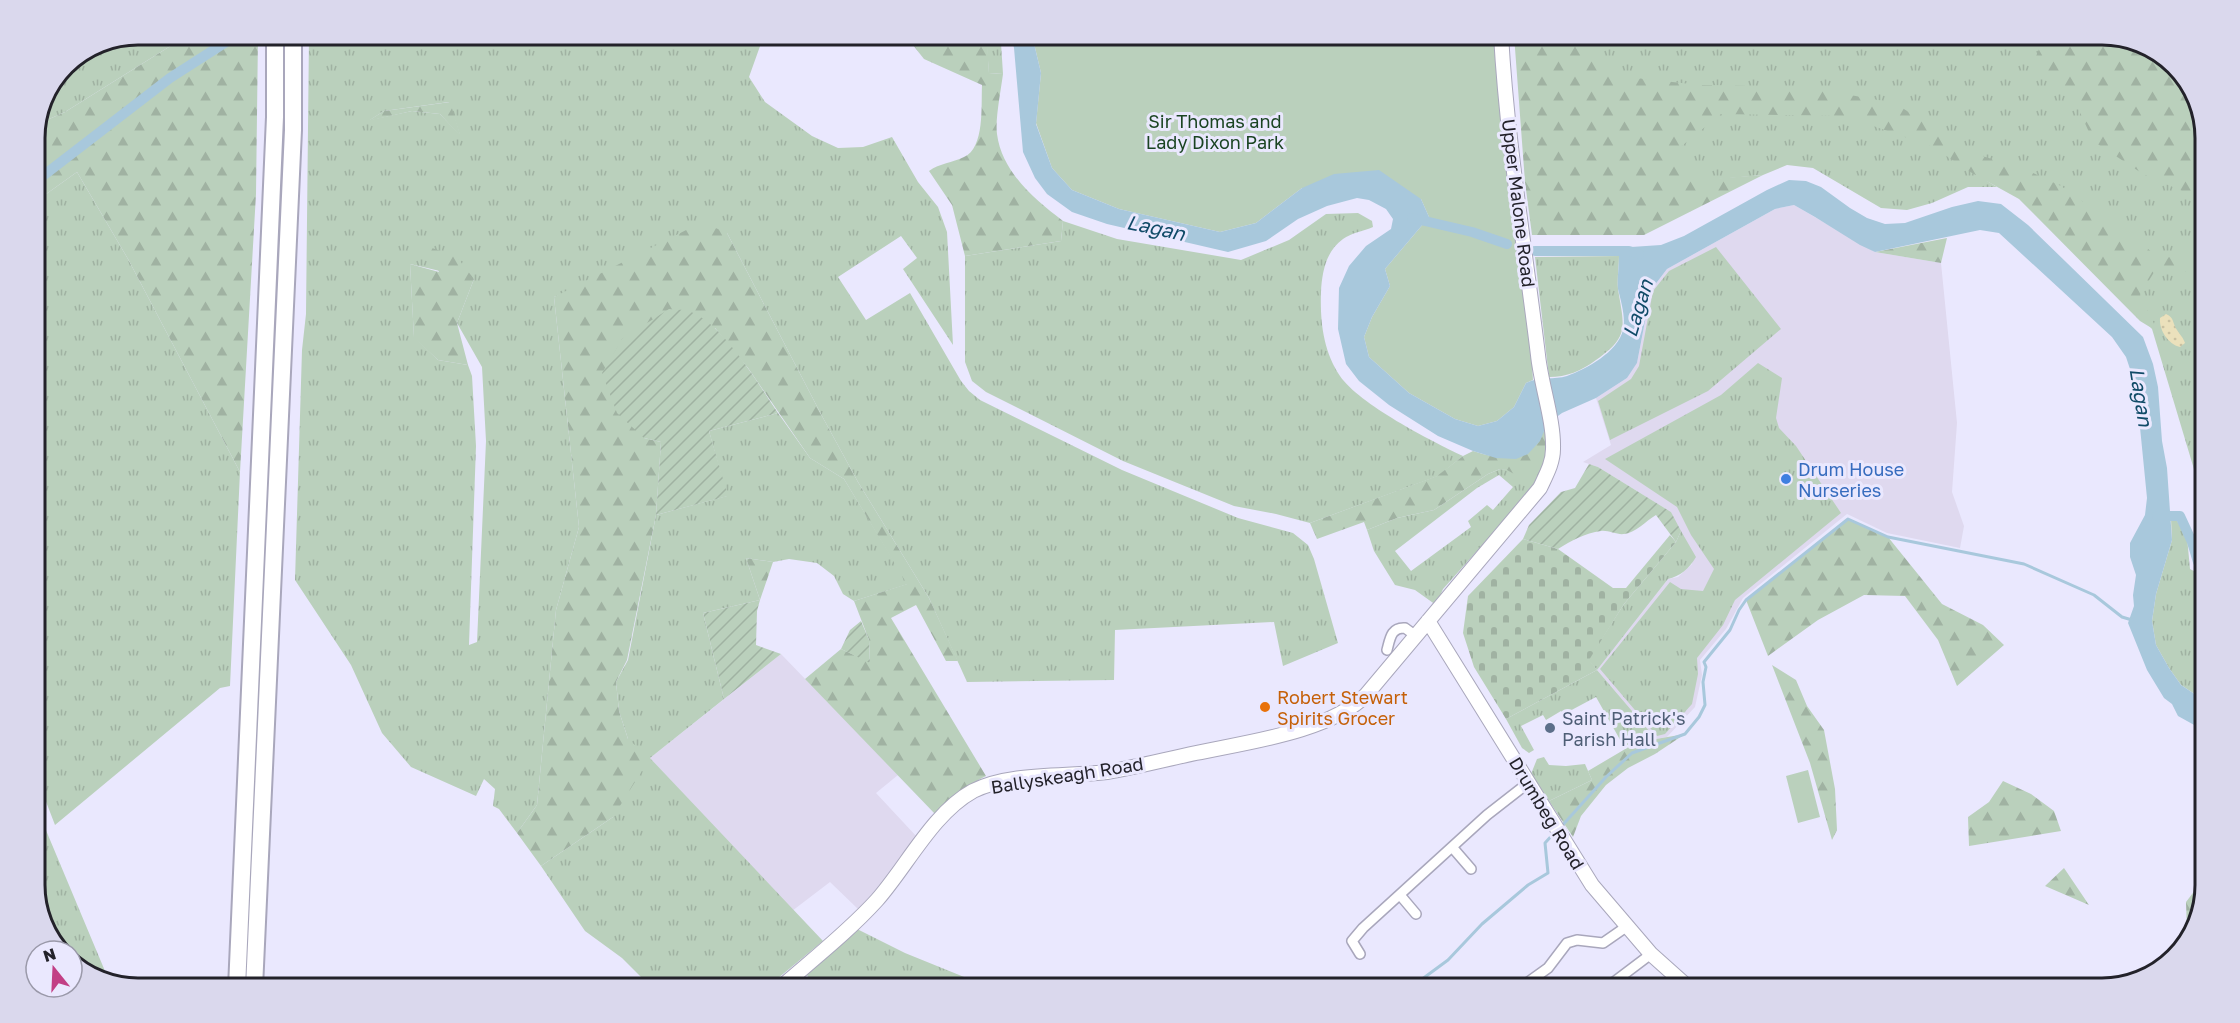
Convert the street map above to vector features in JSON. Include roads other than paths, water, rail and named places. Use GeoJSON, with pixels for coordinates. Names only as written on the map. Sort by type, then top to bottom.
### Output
{"type":"FeatureCollection","features":[{"type":"Feature","properties":{"kind":"highway"},"geometry":{"type":"LineString","coordinates":[[237,978],[275,117],[275,45]]}},
{"type":"Feature","properties":{"kind":"highway"},"geometry":{"type":"LineString","coordinates":[[254,978],[293,130],[293,45]]}},
{"type":"Feature","properties":{"kind":"main road","name":"Upper Malone Road"},"geometry":{"type":"LineString","coordinates":[[1428,621],[1540,488],[1551,462],[1553,439],[1540,372],[1510,142],[1502,45]]}},
{"type":"Feature","properties":{"kind":"main road","name":"Ballyskeagh Road"},"geometry":{"type":"LineString","coordinates":[[791,978],[876,901],[930,831],[950,809],[972,792],[993,783],[1107,771],[1250,741],[1318,723],[1345,712],[1357,704],[1428,621]]}},
{"type":"Feature","properties":{"kind":"main road","name":"Drumbeg Road"},"geometry":{"type":"LineString","coordinates":[[1428,621],[1592,885],[1626,927],[1678,978]]}},
{"type":"Feature","properties":{"kind":"street"},"geometry":{"type":"LineString","coordinates":[[1387,650],[1392,633],[1396,630],[1405,628],[1416,636]]}},
{"type":"Feature","properties":{"kind":"street"},"geometry":{"type":"LineString","coordinates":[[1360,954],[1352,941],[1363,928],[1487,815],[1528,783]]}},
{"type":"Feature","properties":{"kind":"street"},"geometry":{"type":"LineString","coordinates":[[1452,847],[1471,869]]}},
{"type":"Feature","properties":{"kind":"street"},"geometry":{"type":"LineString","coordinates":[[1400,895],[1416,914]]}},
{"type":"Feature","properties":{"kind":"street"},"geometry":{"type":"LineString","coordinates":[[1534,978],[1548,968],[1567,942],[1577,940],[1603,943],[1626,927]]}},
{"type":"Feature","properties":{"kind":"street"},"geometry":{"type":"LineString","coordinates":[[1619,978],[1651,954]]}},
{"type":"Feature","properties":{"kind":"water","name":"Lagan"},"geometry":{"type":"Polygon","coordinates":[[[1013,45],[1034,45],[1041,73],[1036,124],[1052,168],[1072,190],[1119,209],[1220,232],[1256,223],[1302,188],[1334,174],[1379,170],[1421,199],[1429,217],[1385,269],[1390,286],[1372,317],[1364,337],[1369,357],[1409,393],[1455,419],[1478,426],[1497,421],[1514,407],[1526,383],[1575,373],[1600,359],[1615,345],[1624,325],[1618,289],[1619,256],[1631,247],[1661,245],[1684,236],[1789,180],[1806,181],[1821,187],[1867,218],[1885,224],[1905,223],[1978,201],[2001,204],[2028,225],[2143,337],[2153,364],[2158,387],[2172,540],[2156,594],[2152,621],[2156,645],[2169,668],[2181,685],[2195,694],[2195,725],[2178,716],[2172,704],[2164,698],[2147,670],[2128,623],[2134,606],[2136,575],[2130,557],[2130,543],[2145,515],[2147,498],[2136,387],[2126,357],[2112,337],[1999,233],[1980,230],[1875,252],[1794,205],[1775,209],[1667,269],[1651,290],[1637,363],[1627,378],[1596,398],[1562,413],[1547,424],[1540,441],[1528,454],[1516,459],[1496,458],[1438,436],[1389,405],[1359,381],[1346,364],[1338,329],[1339,288],[1349,266],[1366,246],[1391,229],[1393,219],[1386,209],[1369,200],[1357,198],[1327,206],[1298,219],[1266,241],[1228,252],[1107,224],[1072,212],[1047,194],[1035,178],[1023,152],[1013,45]]]}},
{"type":"Feature","properties":{"kind":"waterway"},"geometry":{"type":"LineString","coordinates":[[45,174],[170,78],[221,45]]}},
{"type":"Feature","properties":{"kind":"waterway"},"geometry":{"type":"LineString","coordinates":[[1412,218],[1472,232],[1507,244]]}},
{"type":"Feature","properties":{"kind":"waterway"},"geometry":{"type":"LineString","coordinates":[[1535,251],[1629,251],[1639,254]]}},
{"type":"Feature","properties":{"kind":"waterway"},"geometry":{"type":"LineString","coordinates":[[2157,516],[2180,516],[2195,552]]}},
{"type":"Feature","properties":{"kind":"waterway"},"geometry":{"type":"LineString","coordinates":[[1560,828],[1606,777],[1632,753],[1685,734],[1699,717],[1705,705],[1703,682],[1706,667],[1704,662],[1730,630],[1746,600],[1848,519],[1888,537],[2024,564],[2094,595],[2122,617],[2132,620]]}},
{"type":"Feature","properties":{"kind":"waterway"},"geometry":{"type":"LineString","coordinates":[[1424,978],[1448,960],[1482,924],[1528,885],[1548,873],[1545,843],[1555,832]]}},
{"type":"Feature","properties":{"kind":"place","name":"Drum House Nurseries"},"geometry":{"type":"Point","coordinates":[1786,479]}},
{"type":"Feature","properties":{"kind":"place","name":"Robert Stewart Spirits Grocer"},"geometry":{"type":"Point","coordinates":[1265,707]}},
{"type":"Feature","properties":{"kind":"place","name":"Saint Patrick's Parish Hall"},"geometry":{"type":"Point","coordinates":[1550,728]}},
{"type":"Feature","properties":{"kind":"park label","name":"Sir Thomas and Lady Dixon Park"},"geometry":{"type":"Point","coordinates":[1215,131]}}]}
